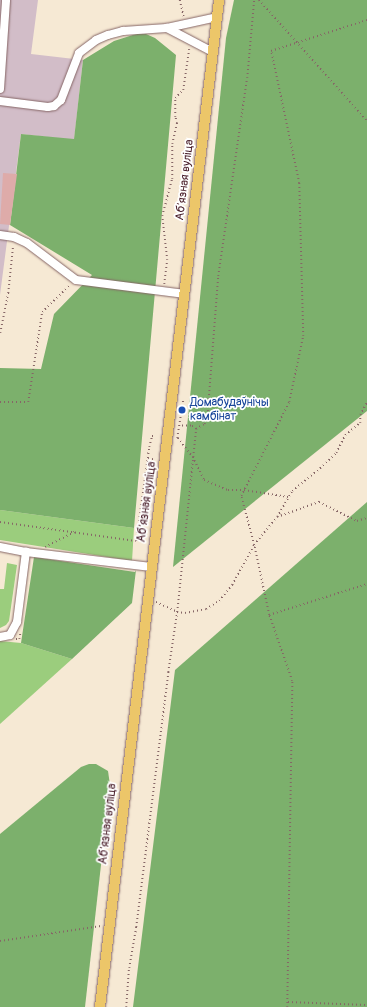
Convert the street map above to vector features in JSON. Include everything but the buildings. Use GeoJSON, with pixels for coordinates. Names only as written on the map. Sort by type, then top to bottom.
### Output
{"type":"FeatureCollection","features":[{"type":"Feature","properties":{"kind":"main road","name":"Абʼязная вуліца"},"geometry":{"type":"LineString","coordinates":[[100,1007],[219,0]]}},
{"type":"Feature","properties":{"kind":"lane"},"geometry":{"type":"LineString","coordinates":[[0,89],[6,0]]}},
{"type":"Feature","properties":{"kind":"lane"},"geometry":{"type":"LineString","coordinates":[[0,101],[48,107],[54,106],[60,100],[75,59],[79,52],[86,47],[108,35],[123,31],[168,28],[217,17]]}},
{"type":"Feature","properties":{"kind":"lane"},"geometry":{"type":"LineString","coordinates":[[168,28],[213,52]]}},
{"type":"Feature","properties":{"kind":"lane"},"geometry":{"type":"LineString","coordinates":[[0,235],[14,237],[27,243],[76,280],[185,294]]}},
{"type":"Feature","properties":{"kind":"lane"},"geometry":{"type":"LineString","coordinates":[[0,549],[151,567]]}},
{"type":"Feature","properties":{"kind":"lane"},"geometry":{"type":"LineString","coordinates":[[0,637],[10,635],[17,622],[30,552]]}},
{"type":"Feature","properties":{"kind":"path"},"geometry":{"type":"LineString","coordinates":[[180,0],[185,23]]}},
{"type":"Feature","properties":{"kind":"path"},"geometry":{"type":"LineString","coordinates":[[196,429],[204,424],[207,419],[218,276],[247,78],[254,0]]}},
{"type":"Feature","properties":{"kind":"path"},"geometry":{"type":"LineString","coordinates":[[258,0],[367,121]]}},
{"type":"Feature","properties":{"kind":"path"},"geometry":{"type":"LineString","coordinates":[[287,1007],[292,681],[269,615],[254,545],[241,496],[289,402],[302,336],[299,182],[271,51],[367,20]]}},
{"type":"Feature","properties":{"kind":"path"},"geometry":{"type":"LineString","coordinates":[[163,290],[167,260],[162,216],[172,180],[172,144],[177,123],[175,117],[175,98],[183,90],[188,59],[188,38]]}},
{"type":"Feature","properties":{"kind":"path"},"geometry":{"type":"LineString","coordinates":[[0,333],[8,293],[14,237]]}},
{"type":"Feature","properties":{"kind":"path"},"geometry":{"type":"LineString","coordinates":[[0,402],[28,402],[42,312],[76,280]]}},
{"type":"Feature","properties":{"kind":"path"},"geometry":{"type":"LineString","coordinates":[[181,422],[183,399]]}},
{"type":"Feature","properties":{"kind":"path"},"geometry":{"type":"LineString","coordinates":[[148,598],[177,612],[185,613],[206,609],[219,601],[232,585],[254,545],[277,517],[292,491],[317,471],[336,452],[345,435],[360,423],[360,416],[367,402]]}},
{"type":"Feature","properties":{"kind":"path"},"geometry":{"type":"LineString","coordinates":[[180,426],[191,426],[196,429]]}},
{"type":"Feature","properties":{"kind":"path"},"geometry":{"type":"LineString","coordinates":[[126,1007],[129,968],[136,927],[177,612],[196,429]]}},
{"type":"Feature","properties":{"kind":"path"},"geometry":{"type":"LineString","coordinates":[[0,522],[136,540],[149,447],[152,436],[156,436]]}},
{"type":"Feature","properties":{"kind":"path"},"geometry":{"type":"LineString","coordinates":[[178,438],[193,458],[204,480],[228,490],[244,490],[289,497]]}},
{"type":"Feature","properties":{"kind":"path"},"geometry":{"type":"LineString","coordinates":[[277,517],[319,502],[357,522],[367,518]]}},
{"type":"Feature","properties":{"kind":"path"},"geometry":{"type":"LineString","coordinates":[[30,552],[74,532]]}},
{"type":"Feature","properties":{"kind":"path"},"geometry":{"type":"LineString","coordinates":[[269,615],[367,584]]}},
{"type":"Feature","properties":{"kind":"path"},"geometry":{"type":"LineString","coordinates":[[0,941],[109,925]]}},
{"type":"Feature","properties":{"kind":"path"},"geometry":{"type":"LineString","coordinates":[[288,1002],[367,1005]]}},
{"type":"Feature","properties":{"kind":"shaded area"},"geometry":{"type":"Polygon","coordinates":[[[0,0],[38,0],[31,54],[83,60],[74,140],[21,134],[0,295],[0,0]]]}},
{"type":"Feature","properties":{"kind":"green space"},"geometry":{"type":"Polygon","coordinates":[[[234,0],[367,0],[367,411],[173,567],[226,38],[234,0]]]}},
{"type":"Feature","properties":{"kind":"green space"},"geometry":{"type":"Polygon","coordinates":[[[136,34],[146,34],[155,38],[176,55],[134,528],[0,510],[0,368],[41,369],[54,314],[92,275],[10,225],[21,134],[74,139],[83,60],[114,41],[136,34]]]}},
{"type":"Feature","properties":{"kind":"green space"},"geometry":{"type":"Polygon","coordinates":[[[367,502],[367,1007],[133,1007],[175,670],[367,502]]]}},
{"type":"Feature","properties":{"kind":"green space"},"geometry":{"type":"Polygon","coordinates":[[[0,510],[134,528],[132,561],[0,540],[0,510]]]}},
{"type":"Feature","properties":{"kind":"green space"},"geometry":{"type":"Polygon","coordinates":[[[34,557],[135,572],[136,570],[132,603],[72,659],[21,643],[34,557]]]}},
{"type":"Feature","properties":{"kind":"green space"},"geometry":{"type":"Polygon","coordinates":[[[7,563],[17,565],[9,621],[6,625],[0,628],[0,589],[4,589],[7,563]]]}},
{"type":"Feature","properties":{"kind":"green space"},"geometry":{"type":"Polygon","coordinates":[[[0,641],[21,643],[72,659],[0,724],[0,641]]]}},
{"type":"Feature","properties":{"kind":"green space"},"geometry":{"type":"Polygon","coordinates":[[[89,764],[96,764],[108,771],[110,785],[85,1007],[0,1007],[0,834],[81,767],[89,764]]]}},
{"type":"Feature","properties":{"kind":"place","name":"Домабудаўнічы камбінат"},"geometry":{"type":"Point","coordinates":[182,410]}}]}
